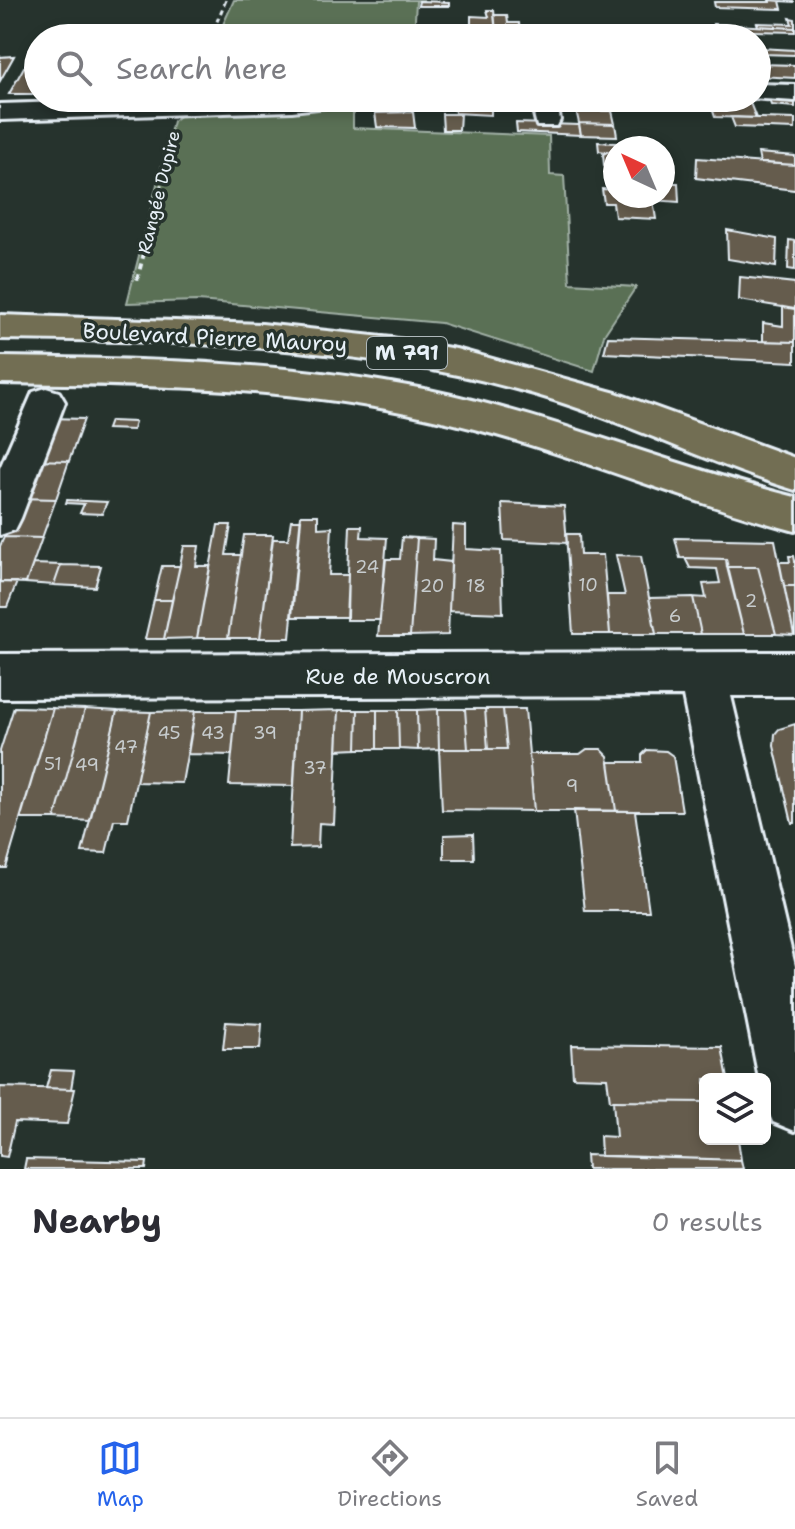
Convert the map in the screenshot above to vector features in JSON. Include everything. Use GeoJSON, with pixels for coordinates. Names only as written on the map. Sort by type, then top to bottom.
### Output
{"type":"FeatureCollection","features":[{"type":"Feature","properties":{"kind":"main road","name":"Boulevard Pierre Mauroy"},"geometry":{"type":"LineString","coordinates":[[0,327],[277,337],[412,354],[494,371],[580,395],[795,474]]}},
{"type":"Feature","properties":{"kind":"main road","name":"Boulevard Pierre Mauroy"},"geometry":{"type":"LineString","coordinates":[[0,370],[242,380],[389,396],[504,423],[706,491],[795,514]]}},
{"type":"Feature","properties":{"kind":"street"},"geometry":{"type":"LineString","coordinates":[[771,92],[795,93]]}},
{"type":"Feature","properties":{"kind":"street"},"geometry":{"type":"LineString","coordinates":[[0,112],[24,111]]}},
{"type":"Feature","properties":{"kind":"street"},"geometry":{"type":"LineString","coordinates":[[0,518],[46,402]]}},
{"type":"Feature","properties":{"kind":"street","name":"Rue de Mouscron"},"geometry":{"type":"LineString","coordinates":[[0,676],[795,674]]}},
{"type":"Feature","properties":{"kind":"street"},"geometry":{"type":"LineString","coordinates":[[703,676],[795,1100]]}},
{"type":"Feature","properties":{"kind":"path"},"geometry":{"type":"LineString","coordinates":[[216,24],[226,0]]}},
{"type":"Feature","properties":{"kind":"path","name":"Rangée Dupire"},"geometry":{"type":"LineString","coordinates":[[137,280],[180,112]]}},
{"type":"Feature","properties":{"kind":"green space"},"geometry":{"type":"Polygon","coordinates":[[[234,0],[424,0],[416,1],[415,24],[223,24],[234,0]]]}},
{"type":"Feature","properties":{"kind":"green space"},"geometry":{"type":"Polygon","coordinates":[[[185,112],[353,112],[353,128],[549,136],[550,175],[564,176],[570,283],[636,287],[604,335],[594,371],[441,323],[198,301],[127,303],[173,121],[185,112]]]}},
{"type":"Feature","properties":{"kind":"building"},"geometry":{"type":"Polygon","coordinates":[[[769,0],[795,2],[780,1],[782,9],[715,7],[714,2],[770,2],[769,0]]]}},
{"type":"Feature","properties":{"kind":"building"},"geometry":{"type":"Polygon","coordinates":[[[419,1],[449,2],[449,6],[418,6],[419,1]]]}},
{"type":"Feature","properties":{"kind":"building"},"geometry":{"type":"Polygon","coordinates":[[[487,10],[494,10],[495,24],[471,24],[471,16],[489,17],[487,10]]]}},
{"type":"Feature","properties":{"kind":"building"},"geometry":{"type":"Polygon","coordinates":[[[494,15],[507,15],[508,23],[519,24],[495,24],[494,15]]]}},
{"type":"Feature","properties":{"kind":"building"},"geometry":{"type":"Polygon","coordinates":[[[790,18],[795,19],[795,28],[757,23],[792,24],[790,18]]]}},
{"type":"Feature","properties":{"kind":"building"},"geometry":{"type":"Polygon","coordinates":[[[771,27],[795,28],[795,32],[771,31],[771,27]]]}},
{"type":"Feature","properties":{"kind":"building"},"geometry":{"type":"Polygon","coordinates":[[[771,49],[795,50],[795,55],[771,54],[771,49]]]}},
{"type":"Feature","properties":{"kind":"building"},"geometry":{"type":"Polygon","coordinates":[[[14,56],[0,81],[0,57],[14,56]]]}},
{"type":"Feature","properties":{"kind":"building"},"geometry":{"type":"Polygon","coordinates":[[[771,64],[795,65],[795,78],[771,77],[771,64]]]}},
{"type":"Feature","properties":{"kind":"building"},"geometry":{"type":"Polygon","coordinates":[[[24,67],[24,94],[9,94],[24,67]]]}},
{"type":"Feature","properties":{"kind":"building"},"geometry":{"type":"Polygon","coordinates":[[[771,97],[795,98],[795,107],[771,105],[771,97]]]}},
{"type":"Feature","properties":{"kind":"building"},"geometry":{"type":"Polygon","coordinates":[[[413,112],[415,128],[377,127],[375,113],[413,112]]]}},
{"type":"Feature","properties":{"kind":"building"},"geometry":{"type":"Polygon","coordinates":[[[491,112],[491,115],[455,113],[491,112]]]}},
{"type":"Feature","properties":{"kind":"building"},"geometry":{"type":"Polygon","coordinates":[[[576,112],[612,112],[615,124],[579,123],[576,112]]]}},
{"type":"Feature","properties":{"kind":"building"},"geometry":{"type":"Polygon","coordinates":[[[713,112],[754,112],[756,118],[715,117],[713,112]]]}},
{"type":"Feature","properties":{"kind":"building"},"geometry":{"type":"Polygon","coordinates":[[[442,114],[460,114],[459,130],[443,130],[442,114]]]}},
{"type":"Feature","properties":{"kind":"building"},"geometry":{"type":"Polygon","coordinates":[[[731,117],[795,119],[795,129],[735,127],[731,117]]]}},
{"type":"Feature","properties":{"kind":"building"},"geometry":{"type":"Polygon","coordinates":[[[516,123],[579,125],[581,135],[517,132],[516,123]]]}},
{"type":"Feature","properties":{"kind":"building"},"geometry":{"type":"Polygon","coordinates":[[[579,123],[615,124],[617,136],[581,135],[579,123]]]}},
{"type":"Feature","properties":{"kind":"building"},"geometry":{"type":"Polygon","coordinates":[[[598,142],[603,142],[603,152],[599,151],[598,142]]]}},
{"type":"Feature","properties":{"kind":"building"},"geometry":{"type":"Polygon","coordinates":[[[758,153],[795,156],[795,165],[760,163],[758,153]]]}},
{"type":"Feature","properties":{"kind":"building"},"geometry":{"type":"Polygon","coordinates":[[[697,158],[795,165],[795,190],[696,178],[697,158]]]}},
{"type":"Feature","properties":{"kind":"building"},"geometry":{"type":"Polygon","coordinates":[[[675,183],[678,183],[679,202],[675,202],[675,183]]]}},
{"type":"Feature","properties":{"kind":"building"},"geometry":{"type":"Polygon","coordinates":[[[614,208],[654,208],[656,219],[615,217],[614,208]]]}},
{"type":"Feature","properties":{"kind":"building"},"geometry":{"type":"Polygon","coordinates":[[[727,230],[777,239],[776,267],[728,259],[727,230]]]}},
{"type":"Feature","properties":{"kind":"building"},"geometry":{"type":"Polygon","coordinates":[[[789,240],[795,241],[795,270],[788,269],[789,240]]]}},
{"type":"Feature","properties":{"kind":"building"},"geometry":{"type":"Polygon","coordinates":[[[740,277],[795,283],[795,309],[739,300],[740,277]]]}},
{"type":"Feature","properties":{"kind":"building"},"geometry":{"type":"Polygon","coordinates":[[[783,307],[795,309],[795,342],[763,341],[763,323],[783,326],[783,307]]]}},
{"type":"Feature","properties":{"kind":"building"},"geometry":{"type":"Polygon","coordinates":[[[608,337],[795,342],[795,362],[604,353],[608,337]]]}},
{"type":"Feature","properties":{"kind":"building"},"geometry":{"type":"Polygon","coordinates":[[[50,418],[84,419],[69,461],[34,460],[50,418]]]}},
{"type":"Feature","properties":{"kind":"building"},"geometry":{"type":"Polygon","coordinates":[[[110,421],[135,422],[133,430],[107,429],[110,421]]]}},
{"type":"Feature","properties":{"kind":"building"},"geometry":{"type":"Polygon","coordinates":[[[34,460],[69,461],[56,499],[19,498],[34,460]]]}},
{"type":"Feature","properties":{"kind":"building"},"geometry":{"type":"Polygon","coordinates":[[[19,498],[56,499],[42,538],[4,537],[19,498]]]}},
{"type":"Feature","properties":{"kind":"building"},"geometry":{"type":"Polygon","coordinates":[[[67,500],[107,502],[102,514],[80,513],[84,504],[66,503],[67,500]]]}},
{"type":"Feature","properties":{"kind":"building"},"geometry":{"type":"Polygon","coordinates":[[[502,503],[564,506],[567,543],[504,540],[502,503]]]}},
{"type":"Feature","properties":{"kind":"building"},"geometry":{"type":"Polygon","coordinates":[[[301,515],[318,515],[318,528],[332,527],[329,575],[348,575],[347,617],[291,617],[301,515]]]}},
{"type":"Feature","properties":{"kind":"building"},"geometry":{"type":"Polygon","coordinates":[[[291,520],[301,520],[290,638],[260,638],[273,539],[288,539],[291,520]]]}},
{"type":"Feature","properties":{"kind":"building"},"geometry":{"type":"Polygon","coordinates":[[[218,525],[231,525],[226,555],[241,555],[228,638],[197,638],[218,525]]]}},
{"type":"Feature","properties":{"kind":"building"},"geometry":{"type":"Polygon","coordinates":[[[453,525],[466,526],[466,549],[501,551],[503,613],[449,611],[453,525]]]}},
{"type":"Feature","properties":{"kind":"building"},"geometry":{"type":"Polygon","coordinates":[[[350,526],[362,526],[361,537],[387,538],[380,620],[346,620],[350,526]]]}},
{"type":"Feature","properties":{"kind":"building"},"geometry":{"type":"Polygon","coordinates":[[[566,534],[579,534],[580,555],[603,555],[610,634],[573,634],[566,534]]]}},
{"type":"Feature","properties":{"kind":"building"},"geometry":{"type":"Polygon","coordinates":[[[244,535],[273,535],[260,638],[228,638],[244,535]]]}},
{"type":"Feature","properties":{"kind":"building"},"geometry":{"type":"Polygon","coordinates":[[[4,537],[42,538],[26,583],[0,582],[0,546],[4,537]]]}},
{"type":"Feature","properties":{"kind":"building"},"geometry":{"type":"Polygon","coordinates":[[[402,537],[417,538],[410,636],[378,636],[386,559],[400,559],[402,537]]]}},
{"type":"Feature","properties":{"kind":"building"},"geometry":{"type":"Polygon","coordinates":[[[417,538],[434,539],[433,560],[451,562],[448,635],[410,636],[417,538]]]}},
{"type":"Feature","properties":{"kind":"building"},"geometry":{"type":"Polygon","coordinates":[[[675,538],[775,540],[794,635],[776,634],[758,567],[727,567],[726,559],[680,558],[675,538]]]}},
{"type":"Feature","properties":{"kind":"building"},"geometry":{"type":"Polygon","coordinates":[[[184,546],[199,546],[196,566],[210,566],[197,638],[164,639],[184,546]]]}},
{"type":"Feature","properties":{"kind":"building"},"geometry":{"type":"Polygon","coordinates":[[[616,555],[641,556],[656,634],[610,634],[607,595],[625,595],[616,555]]]}},
{"type":"Feature","properties":{"kind":"building"},"geometry":{"type":"Polygon","coordinates":[[[789,556],[794,556],[795,561],[795,586],[784,586],[779,562],[790,562],[789,556]]]}},
{"type":"Feature","properties":{"kind":"building"},"geometry":{"type":"Polygon","coordinates":[[[685,558],[726,559],[744,634],[701,634],[693,597],[706,598],[703,584],[720,583],[717,569],[690,568],[685,558]]]}},
{"type":"Feature","properties":{"kind":"building"},"geometry":{"type":"Polygon","coordinates":[[[33,564],[61,565],[54,585],[26,583],[33,564]]]}},
{"type":"Feature","properties":{"kind":"building"},"geometry":{"type":"Polygon","coordinates":[[[61,565],[101,566],[95,587],[54,585],[61,565]]]}},
{"type":"Feature","properties":{"kind":"building"},"geometry":{"type":"Polygon","coordinates":[[[162,566],[180,566],[172,600],[154,600],[162,566]]]}},
{"type":"Feature","properties":{"kind":"building"},"geometry":{"type":"Polygon","coordinates":[[[727,567],[758,567],[776,634],[744,634],[727,567]]]}},
{"type":"Feature","properties":{"kind":"building"},"geometry":{"type":"Polygon","coordinates":[[[0,582],[17,582],[7,607],[0,607],[0,582]]]}},
{"type":"Feature","properties":{"kind":"building"},"geometry":{"type":"Polygon","coordinates":[[[784,586],[795,586],[795,635],[794,635],[784,586]]]}},
{"type":"Feature","properties":{"kind":"building"},"geometry":{"type":"Polygon","coordinates":[[[693,597],[701,634],[656,634],[649,598],[693,597]]]}},
{"type":"Feature","properties":{"kind":"building"},"geometry":{"type":"Polygon","coordinates":[[[154,600],[172,600],[164,639],[145,639],[154,600]]]}},
{"type":"Feature","properties":{"kind":"building"},"geometry":{"type":"Polygon","coordinates":[[[14,707],[53,708],[6,868],[0,868],[0,751],[14,707]]]}},
{"type":"Feature","properties":{"kind":"building"},"geometry":{"type":"Polygon","coordinates":[[[53,708],[85,709],[55,819],[20,819],[53,708]]]}},
{"type":"Feature","properties":{"kind":"building"},"geometry":{"type":"Polygon","coordinates":[[[85,709],[117,711],[90,821],[55,819],[85,709]]]}},
{"type":"Feature","properties":{"kind":"building"},"geometry":{"type":"Polygon","coordinates":[[[438,709],[439,749],[418,750],[417,710],[438,709]]]}},
{"type":"Feature","properties":{"kind":"building"},"geometry":{"type":"Polygon","coordinates":[[[438,709],[465,709],[468,749],[439,749],[438,709]]]}},
{"type":"Feature","properties":{"kind":"building"},"geometry":{"type":"Polygon","coordinates":[[[465,709],[485,709],[488,749],[468,749],[465,709]]]}},
{"type":"Feature","properties":{"kind":"building"},"geometry":{"type":"Polygon","coordinates":[[[485,709],[503,709],[507,749],[488,749],[485,709]]]}},
{"type":"Feature","properties":{"kind":"building"},"geometry":{"type":"Polygon","coordinates":[[[503,709],[525,709],[534,811],[442,810],[439,749],[507,749],[503,709]]]}},
{"type":"Feature","properties":{"kind":"building"},"geometry":{"type":"Polygon","coordinates":[[[339,710],[358,710],[357,749],[337,750],[339,710]]]}},
{"type":"Feature","properties":{"kind":"building"},"geometry":{"type":"Polygon","coordinates":[[[339,710],[334,824],[319,823],[318,847],[290,848],[298,711],[339,710]]]}},
{"type":"Feature","properties":{"kind":"building"},"geometry":{"type":"Polygon","coordinates":[[[358,710],[377,710],[377,749],[357,749],[358,710]]]}},
{"type":"Feature","properties":{"kind":"building"},"geometry":{"type":"Polygon","coordinates":[[[377,710],[398,710],[399,749],[377,749],[377,710]]]}},
{"type":"Feature","properties":{"kind":"building"},"geometry":{"type":"Polygon","coordinates":[[[398,710],[417,710],[418,750],[399,749],[398,710]]]}},
{"type":"Feature","properties":{"kind":"building"},"geometry":{"type":"Polygon","coordinates":[[[117,711],[151,712],[128,820],[114,820],[106,853],[82,852],[117,711]]]}},
{"type":"Feature","properties":{"kind":"building"},"geometry":{"type":"Polygon","coordinates":[[[195,711],[236,711],[232,755],[188,754],[195,711]]]}},
{"type":"Feature","properties":{"kind":"building"},"geometry":{"type":"Polygon","coordinates":[[[195,711],[182,783],[136,782],[151,712],[195,711]]]}},
{"type":"Feature","properties":{"kind":"building"},"geometry":{"type":"Polygon","coordinates":[[[236,711],[298,711],[294,786],[229,785],[236,711]]]}},
{"type":"Feature","properties":{"kind":"building"},"geometry":{"type":"Polygon","coordinates":[[[795,724],[795,823],[792,823],[774,746],[775,734],[779,729],[795,724]]]}},
{"type":"Feature","properties":{"kind":"building"},"geometry":{"type":"Polygon","coordinates":[[[587,749],[601,749],[608,756],[616,811],[534,811],[529,754],[580,754],[587,749]]]}},
{"type":"Feature","properties":{"kind":"building"},"geometry":{"type":"Polygon","coordinates":[[[647,750],[666,751],[673,756],[682,811],[616,811],[609,762],[642,762],[642,755],[647,750]]]}},
{"type":"Feature","properties":{"kind":"building"},"geometry":{"type":"Polygon","coordinates":[[[574,810],[635,811],[649,911],[585,911],[574,810]]]}},
{"type":"Feature","properties":{"kind":"building"},"geometry":{"type":"Polygon","coordinates":[[[473,834],[474,859],[444,859],[444,835],[473,834]]]}},
{"type":"Feature","properties":{"kind":"building"},"geometry":{"type":"Polygon","coordinates":[[[226,1022],[262,1024],[260,1049],[223,1049],[226,1022]]]}},
{"type":"Feature","properties":{"kind":"building"},"geometry":{"type":"Polygon","coordinates":[[[571,1045],[722,1047],[727,1073],[699,1073],[699,1102],[610,1101],[607,1078],[573,1077],[571,1045]]]}},
{"type":"Feature","properties":{"kind":"building"},"geometry":{"type":"Polygon","coordinates":[[[51,1070],[74,1071],[71,1089],[46,1088],[51,1070]]]}},
{"type":"Feature","properties":{"kind":"building"},"geometry":{"type":"Polygon","coordinates":[[[0,1087],[75,1089],[67,1124],[15,1122],[7,1157],[0,1156],[0,1087]]]}},
{"type":"Feature","properties":{"kind":"building"},"geometry":{"type":"Polygon","coordinates":[[[613,1101],[699,1102],[699,1145],[739,1145],[741,1160],[601,1156],[600,1136],[616,1137],[613,1101]]]}},
{"type":"Feature","properties":{"kind":"building"},"geometry":{"type":"Polygon","coordinates":[[[586,1155],[741,1160],[743,1169],[587,1169],[586,1155]]]}},
{"type":"Feature","properties":{"kind":"building"},"geometry":{"type":"Polygon","coordinates":[[[26,1159],[147,1162],[146,1169],[24,1169],[26,1159]]]}}]}
